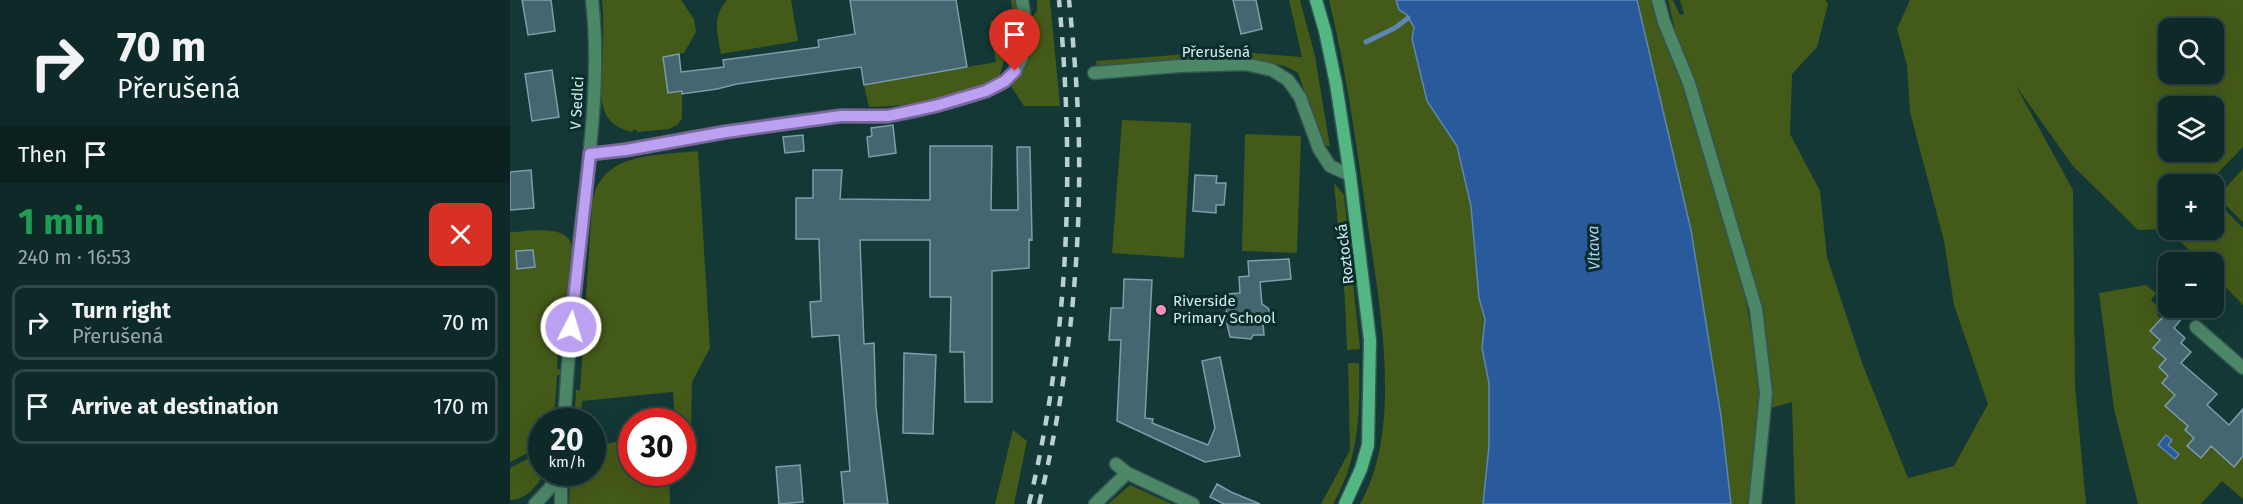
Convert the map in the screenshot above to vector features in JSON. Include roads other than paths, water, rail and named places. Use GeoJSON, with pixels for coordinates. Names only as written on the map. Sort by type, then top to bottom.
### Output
{"type":"FeatureCollection","features":[{"type":"Feature","properties":{"kind":"main road","name":"Roztocká"},"geometry":{"type":"LineString","coordinates":[[1316,0],[1336,84],[1350,175],[1370,340],[1368,445],[1361,470],[1345,504]]}},
{"type":"Feature","properties":{"kind":"street","name":"V Sedlci"},"geometry":{"type":"LineString","coordinates":[[565,408],[572,309],[590,154],[596,33],[592,0]]}},
{"type":"Feature","properties":{"kind":"street"},"geometry":{"type":"LineString","coordinates":[[590,154],[841,116],[888,116],[935,106],[986,91],[1005,81],[1015,71],[1025,54],[1027,40],[1023,0]]}},
{"type":"Feature","properties":{"kind":"street"},"geometry":{"type":"LineString","coordinates":[[1658,0],[1664,22],[1689,83],[1756,309],[1766,393],[1755,504]]}},
{"type":"Feature","properties":{"kind":"street","name":"Přerušená"},"geometry":{"type":"LineString","coordinates":[[1094,73],[1179,66],[1245,64],[1272,70],[1288,80],[1300,97],[1319,149],[1330,166],[1350,175]]}},
{"type":"Feature","properties":{"kind":"street"},"geometry":{"type":"LineString","coordinates":[[2196,327],[2243,368]]}},
{"type":"Feature","properties":{"kind":"street"},"geometry":{"type":"LineString","coordinates":[[1116,464],[1127,473],[1193,504]]}},
{"type":"Feature","properties":{"kind":"street"},"geometry":{"type":"LineString","coordinates":[[1095,504],[1127,473]]}},
{"type":"Feature","properties":{"kind":"street"},"geometry":{"type":"LineString","coordinates":[[536,503],[551,486]]}},
{"type":"Feature","properties":{"kind":"street"},"geometry":{"type":"LineString","coordinates":[[560,486],[561,504]]}},
{"type":"Feature","properties":{"kind":"water","name":"Vltava"},"geometry":{"type":"Polygon","coordinates":[[[1396,0],[1637,0],[1691,230],[1721,416],[1731,504],[1483,504],[1489,446],[1489,383],[1482,348],[1485,319],[1479,298],[1471,206],[1457,146],[1427,101],[1412,39],[1414,27],[1406,14],[1399,10],[1396,0]]]}},
{"type":"Feature","properties":{"kind":"water"},"geometry":{"type":"Polygon","coordinates":[[[2166,435],[2172,440],[2168,445],[2179,454],[2175,459],[2158,445],[2166,435]]]}},
{"type":"Feature","properties":{"kind":"waterway"},"geometry":{"type":"LineString","coordinates":[[1366,42],[1395,28],[1408,18]]}},
{"type":"Feature","properties":{"kind":"railway"},"geometry":{"type":"LineString","coordinates":[[1029,504],[1053,379],[1065,254],[1067,128],[1059,0]]}},
{"type":"Feature","properties":{"kind":"railway"},"geometry":{"type":"LineString","coordinates":[[1039,504],[1064,371],[1078,236],[1078,128],[1069,0]]}},
{"type":"Feature","properties":{"kind":"place","name":"Riverside Primary School"},"geometry":{"type":"Point","coordinates":[1161,310]}}]}
